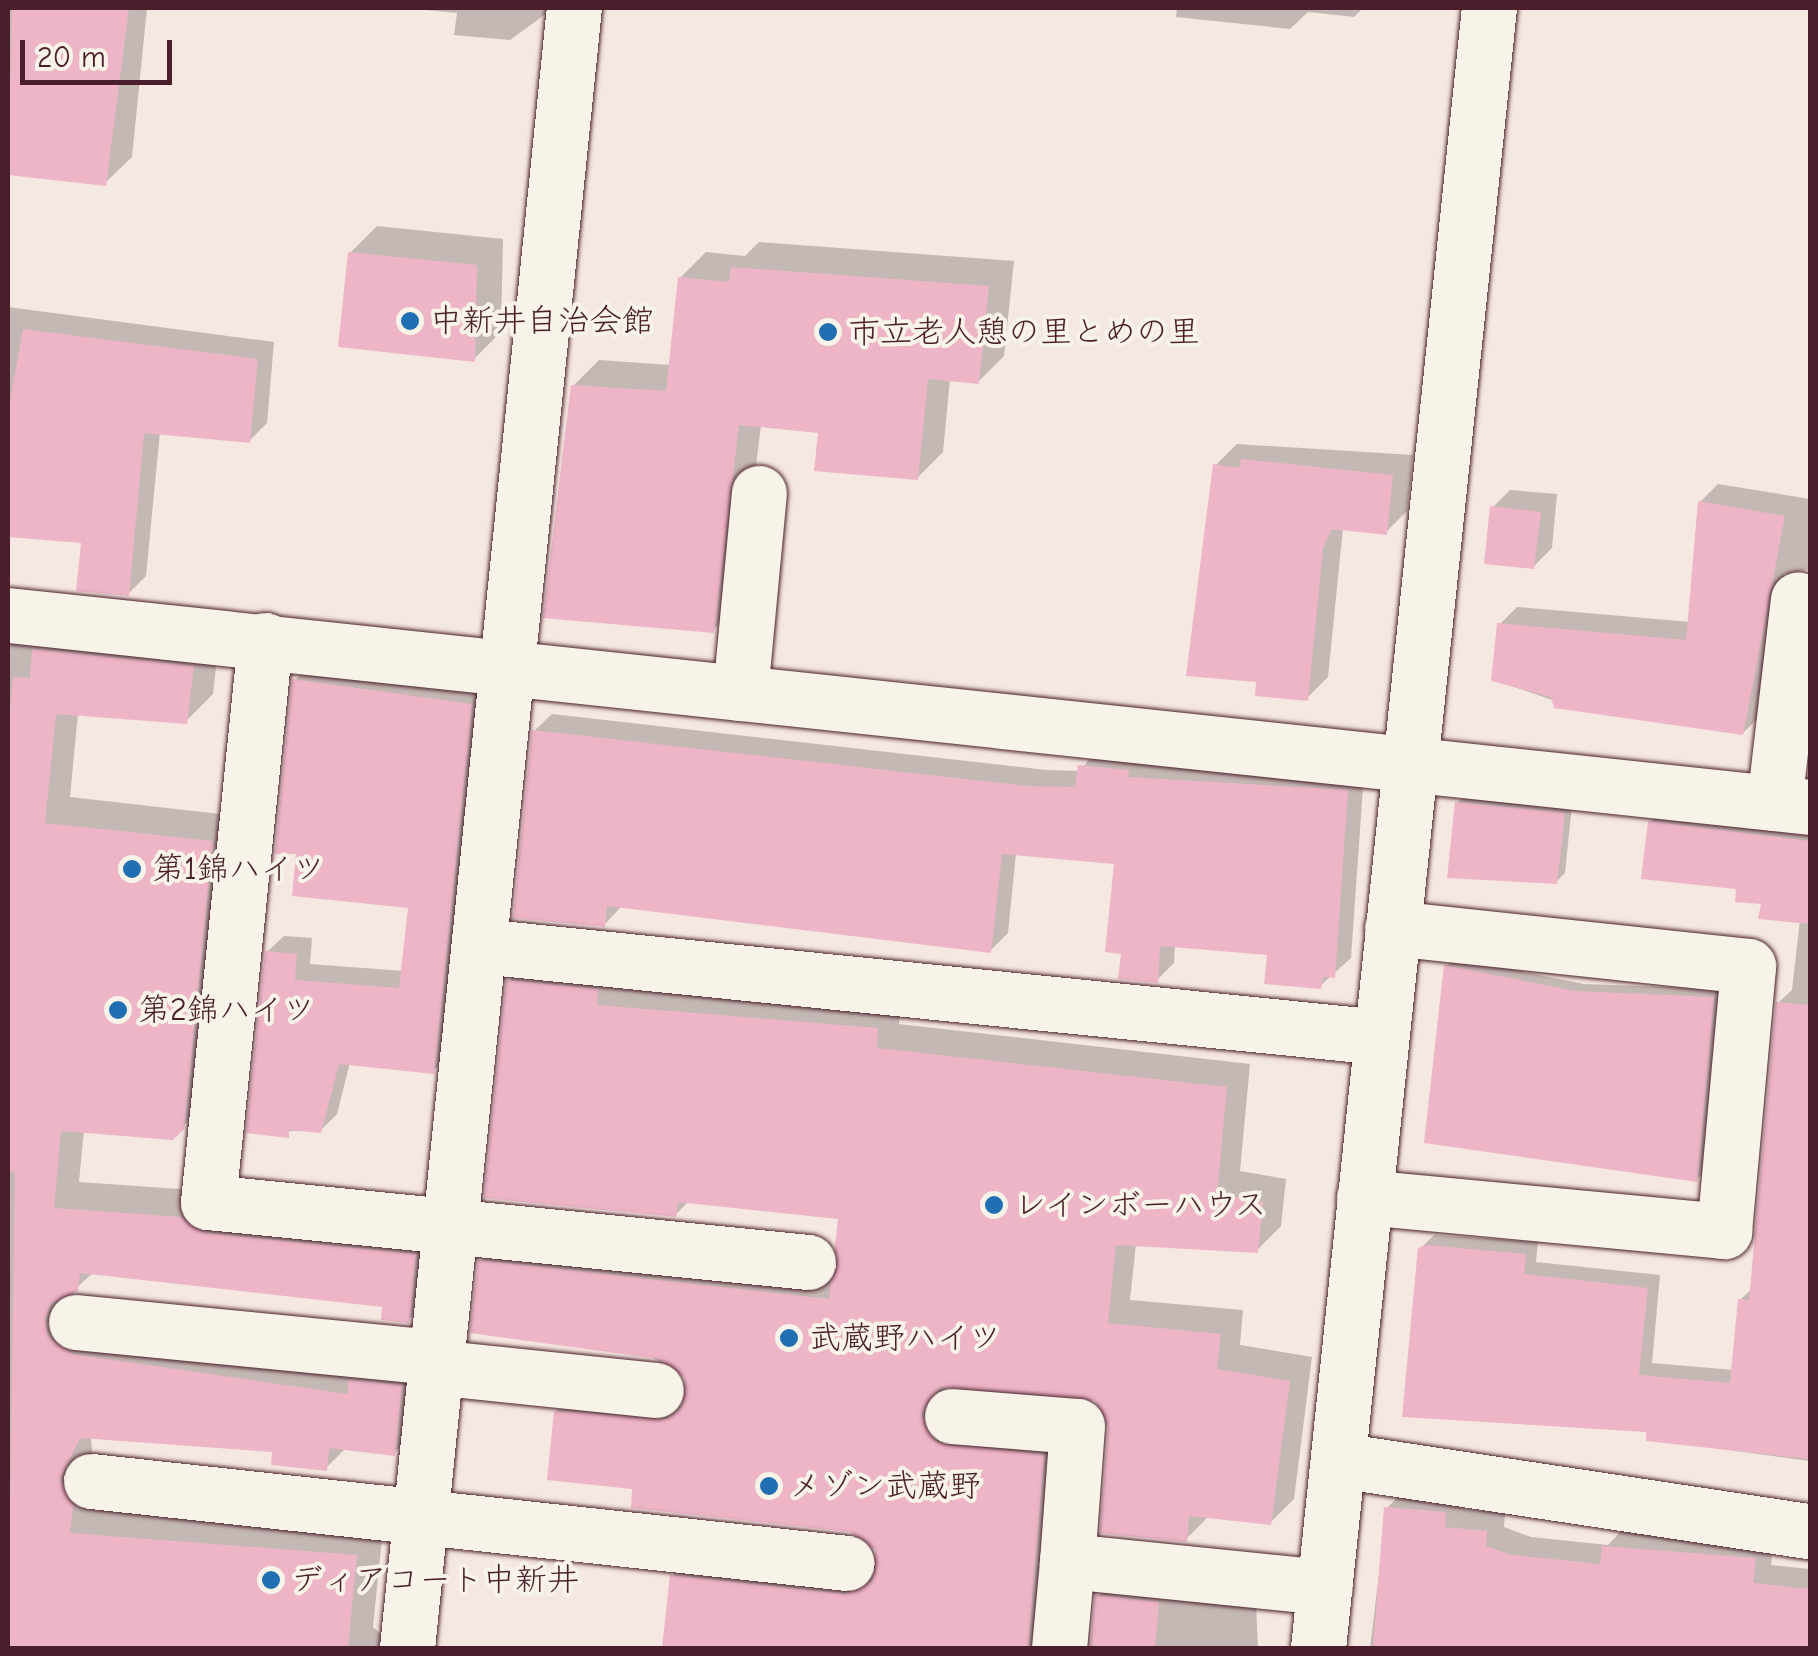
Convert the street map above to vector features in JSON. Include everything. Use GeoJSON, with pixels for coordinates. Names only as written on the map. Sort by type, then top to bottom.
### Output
{"type":"FeatureCollection","features":[{"type":"Feature","properties":{"kind":"street"},"geometry":{"type":"LineString","coordinates":[[407,1648],[447,1226],[480,946],[502,667],[574,8]]}},
{"type":"Feature","properties":{"kind":"street"},"geometry":{"type":"LineString","coordinates":[[1318,1648],[1488,8]]}},
{"type":"Feature","properties":{"kind":"street"},"geometry":{"type":"LineString","coordinates":[[740,693],[759,493]]}},
{"type":"Feature","properties":{"kind":"street"},"geometry":{"type":"LineString","coordinates":[[8,615],[1792,805],[1798,599]]}},
{"type":"Feature","properties":{"kind":"street"},"geometry":{"type":"LineString","coordinates":[[266,640],[208,1202],[808,1262]]}},
{"type":"Feature","properties":{"kind":"street"},"geometry":{"type":"LineString","coordinates":[[1364,1197],[1724,1231],[1748,966],[1392,928]]}},
{"type":"Feature","properties":{"kind":"street"},"geometry":{"type":"LineString","coordinates":[[480,946],[1380,1036]]}},
{"type":"Feature","properties":{"kind":"street"},"geometry":{"type":"LineString","coordinates":[[76,1322],[656,1390]]}},
{"type":"Feature","properties":{"kind":"street"},"geometry":{"type":"LineString","coordinates":[[952,1416],[1077,1426],[1059,1648]]}},
{"type":"Feature","properties":{"kind":"street"},"geometry":{"type":"LineString","coordinates":[[1338,1460],[1810,1531]]}},
{"type":"Feature","properties":{"kind":"street"},"geometry":{"type":"LineString","coordinates":[[91,1481],[847,1563]]}},
{"type":"Feature","properties":{"kind":"street"},"geometry":{"type":"LineString","coordinates":[[1067,1561],[1325,1587]]}},
{"type":"Feature","properties":{"kind":"building"},"geometry":{"type":"Polygon","coordinates":[[[12,8],[129,8],[106,186],[8,175],[12,8]]]}},
{"type":"Feature","properties":{"kind":"building","name":"中新井自治会館"},"geometry":{"type":"Polygon","coordinates":[[[348,252],[477,265],[475,362],[338,347],[348,252]]]}},
{"type":"Feature","properties":{"kind":"building"},"geometry":{"type":"Polygon","coordinates":[[[731,267],[989,286],[979,384],[928,379],[918,480],[814,471],[818,433],[739,425],[714,633],[543,618],[571,385],[666,391],[678,277],[729,282],[731,267]]]}},
{"type":"Feature","properties":{"kind":"building"},"geometry":{"type":"Polygon","coordinates":[[[23,329],[258,359],[250,443],[144,433],[129,596],[76,591],[81,543],[9,537],[8,412],[23,329]]]}},
{"type":"Feature","properties":{"kind":"building"},"geometry":{"type":"Polygon","coordinates":[[[1241,459],[1393,475],[1387,535],[1332,529],[1323,548],[1308,701],[1255,696],[1256,682],[1186,676],[1213,464],[1240,468],[1241,459]]]}},
{"type":"Feature","properties":{"kind":"building"},"geometry":{"type":"Polygon","coordinates":[[[1698,501],[1785,516],[1743,735],[1554,708],[1551,697],[1491,681],[1497,623],[1686,640],[1698,501]]]}},
{"type":"Feature","properties":{"kind":"building"},"geometry":{"type":"Polygon","coordinates":[[[1490,506],[1541,512],[1534,569],[1484,564],[1490,506]]]}},
{"type":"Feature","properties":{"kind":"building"},"geometry":{"type":"Polygon","coordinates":[[[32,649],[194,666],[187,724],[56,714],[45,823],[213,841],[184,1129],[173,1140],[61,1131],[54,1208],[181,1217],[205,1233],[416,1254],[409,1323],[381,1320],[382,1307],[80,1273],[78,1291],[51,1303],[45,1320],[48,1336],[72,1354],[347,1394],[349,1380],[402,1385],[395,1456],[329,1448],[327,1471],[271,1465],[272,1452],[80,1438],[60,1479],[73,1506],[70,1533],[357,1555],[348,1648],[8,1648],[15,1173],[8,1172],[8,733],[13,677],[30,678],[32,649]]]}},
{"type":"Feature","properties":{"kind":"building"},"geometry":{"type":"Polygon","coordinates":[[[292,679],[472,704],[434,1074],[339,1064],[321,1133],[289,1130],[289,1138],[246,1133],[265,951],[297,954],[295,980],[399,988],[408,908],[292,896],[296,854],[275,854],[292,679]]]}},
{"type":"Feature","properties":{"kind":"building"},"geometry":{"type":"Polygon","coordinates":[[[532,730],[1027,786],[1075,787],[1078,765],[1129,770],[1128,777],[1348,790],[1335,978],[1323,977],[1321,989],[1264,984],[1267,955],[1160,946],[1158,983],[1118,979],[1121,954],[1105,952],[1114,864],[1002,854],[991,953],[607,906],[605,927],[513,918],[532,730]]]}},
{"type":"Feature","properties":{"kind":"building"},"geometry":{"type":"Polygon","coordinates":[[[1455,802],[1565,813],[1557,884],[1447,878],[1455,802]]]}},
{"type":"Feature","properties":{"kind":"building"},"geometry":{"type":"Polygon","coordinates":[[[1648,821],[1810,841],[1810,924],[1758,919],[1761,904],[1735,902],[1736,889],[1641,879],[1648,821]]]}},
{"type":"Feature","properties":{"kind":"building"},"geometry":{"type":"Polygon","coordinates":[[[1444,965],[1575,991],[1714,997],[1697,1182],[1424,1143],[1444,965]]]}},
{"type":"Feature","properties":{"kind":"building"},"geometry":{"type":"Polygon","coordinates":[[[506,980],[598,989],[597,1005],[878,1028],[877,1048],[1227,1087],[1217,1194],[1263,1202],[1258,1253],[1116,1245],[1108,1323],[1221,1334],[1217,1369],[1290,1381],[1271,1525],[1189,1516],[1187,1542],[1100,1533],[1108,1428],[1095,1401],[940,1387],[921,1413],[935,1442],[1044,1455],[1028,1648],[662,1648],[670,1575],[845,1594],[873,1581],[875,1550],[850,1532],[631,1508],[632,1489],[547,1480],[554,1411],[668,1419],[682,1407],[685,1378],[659,1359],[470,1333],[478,1260],[829,1299],[838,1219],[678,1202],[676,1217],[484,1198],[506,980]]]}},
{"type":"Feature","properties":{"kind":"building"},"geometry":{"type":"Polygon","coordinates":[[[1776,1002],[1810,1005],[1810,1459],[1646,1441],[1646,1432],[1402,1417],[1418,1248],[1426,1245],[1526,1254],[1524,1274],[1648,1288],[1639,1375],[1730,1383],[1738,1299],[1749,1300],[1776,1002]]]}},
{"type":"Feature","properties":{"kind":"building"},"geometry":{"type":"Polygon","coordinates":[[[1384,1507],[1446,1512],[1445,1527],[1487,1531],[1486,1546],[1511,1555],[1600,1564],[1602,1546],[1756,1558],[1753,1583],[1810,1589],[1810,1648],[1373,1648],[1384,1507]]]}},
{"type":"Feature","properties":{"kind":"building"},"geometry":{"type":"Polygon","coordinates":[[[1095,1595],[1159,1602],[1155,1648],[1090,1648],[1095,1595]]]}},
{"type":"Feature","properties":{"kind":"place","name":"中新井自治会館"},"geometry":{"type":"Point","coordinates":[410,321]}},
{"type":"Feature","properties":{"kind":"place","name":"市立老人憩の里とめの里"},"geometry":{"type":"Point","coordinates":[828,332]}},
{"type":"Feature","properties":{"kind":"place","name":"第1錦ハイツ"},"geometry":{"type":"Point","coordinates":[132,869]}},
{"type":"Feature","properties":{"kind":"place","name":"第2錦ハイツ"},"geometry":{"type":"Point","coordinates":[118,1010]}},
{"type":"Feature","properties":{"kind":"place","name":"レインボーハウス"},"geometry":{"type":"Point","coordinates":[994,1205]}},
{"type":"Feature","properties":{"kind":"place","name":"武蔵野ハイツ"},"geometry":{"type":"Point","coordinates":[789,1338]}},
{"type":"Feature","properties":{"kind":"place","name":"メゾン武蔵野"},"geometry":{"type":"Point","coordinates":[769,1486]}},
{"type":"Feature","properties":{"kind":"place","name":"ディアコート中新井"},"geometry":{"type":"Point","coordinates":[271,1580]}}]}
